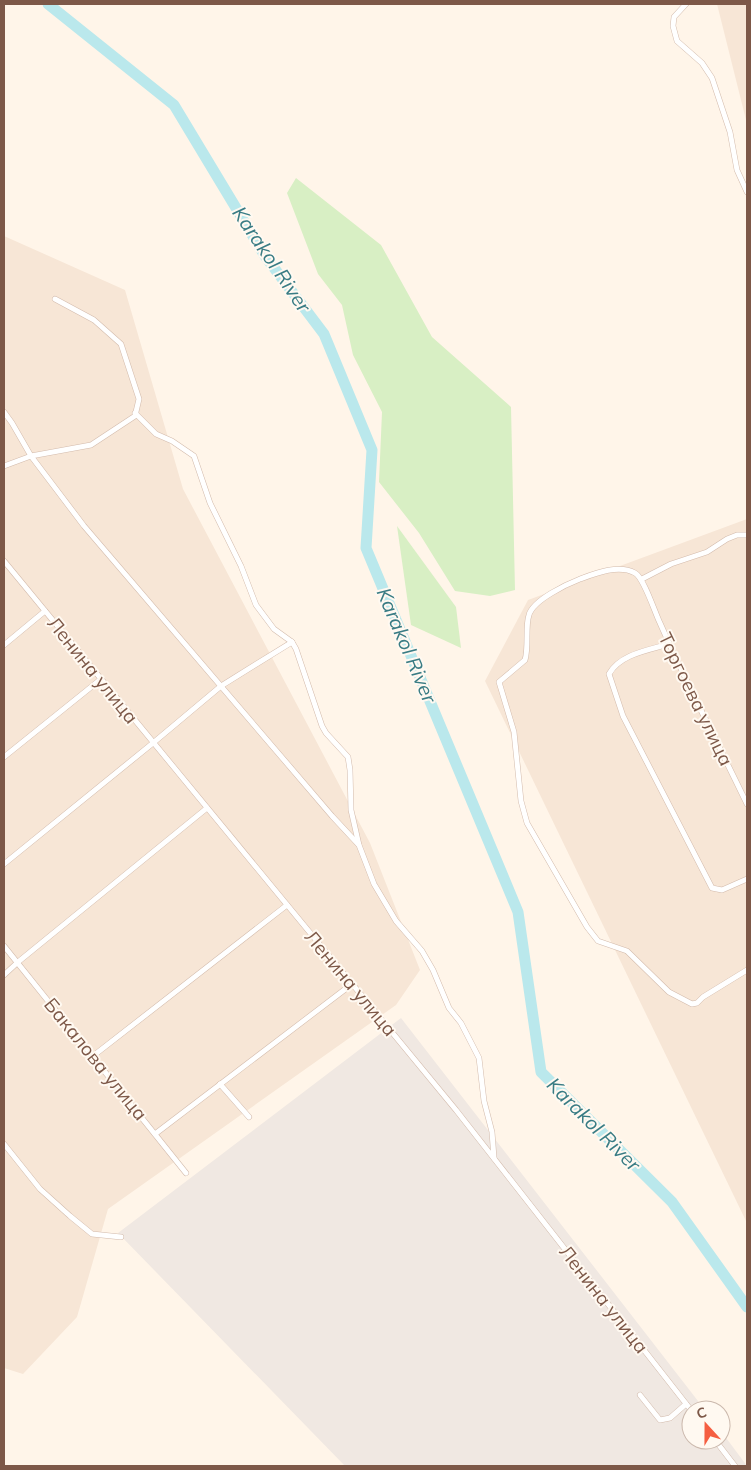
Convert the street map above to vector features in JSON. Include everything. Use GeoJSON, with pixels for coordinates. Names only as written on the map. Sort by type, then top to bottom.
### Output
{"type":"FeatureCollection","features":[{"type":"Feature","properties":{"kind":"street"},"geometry":{"type":"LineString","coordinates":[[686,4],[674,17],[672,26],[677,41],[702,63],[712,78],[730,132],[738,170],[747,192]]}},
{"type":"Feature","properties":{"kind":"street"},"geometry":{"type":"LineString","coordinates":[[4,466],[30,456],[91,446],[135,416],[136,413],[139,398],[122,344],[94,320],[55,298]]}},
{"type":"Feature","properties":{"kind":"street"},"geometry":{"type":"LineString","coordinates":[[4,412],[30,456],[84,526],[359,845]]}},
{"type":"Feature","properties":{"kind":"street"},"geometry":{"type":"LineString","coordinates":[[136,413],[156,434],[172,441],[194,456],[210,503],[241,566],[256,605],[274,629],[292,642],[302,662],[322,726],[348,757],[351,810],[359,845],[374,884],[396,921],[422,951],[433,970],[449,1008],[461,1023],[479,1058],[484,1101],[492,1132],[494,1159]]}},
{"type":"Feature","properties":{"kind":"street"},"geometry":{"type":"LineString","coordinates":[[747,535],[737,535],[726,539],[707,552],[672,564],[642,579],[634,572],[618,570],[600,572],[568,583],[534,607],[529,615],[525,660],[499,682],[514,732],[521,801],[527,823],[587,927],[598,941],[627,951],[669,992],[692,1004],[697,1003],[703,997],[747,970]]}},
{"type":"Feature","properties":{"kind":"street","name":"Ленина улица"},"geometry":{"type":"LineString","coordinates":[[4,561],[494,1159],[683,1400]]}},
{"type":"Feature","properties":{"kind":"street","name":"Торгоева улица"},"geometry":{"type":"LineString","coordinates":[[642,579],[646,593],[669,644],[747,804]]}},
{"type":"Feature","properties":{"kind":"street"},"geometry":{"type":"LineString","coordinates":[[4,645],[45,611]]}},
{"type":"Feature","properties":{"kind":"street"},"geometry":{"type":"LineString","coordinates":[[4,864],[154,743],[221,686],[292,642]]}},
{"type":"Feature","properties":{"kind":"street"},"geometry":{"type":"LineString","coordinates":[[669,644],[619,661],[609,674],[614,692],[628,724],[712,888],[722,890],[747,879]]}},
{"type":"Feature","properties":{"kind":"street"},"geometry":{"type":"LineString","coordinates":[[4,757],[101,680]]}},
{"type":"Feature","properties":{"kind":"street"},"geometry":{"type":"LineString","coordinates":[[4,975],[207,808]]}},
{"type":"Feature","properties":{"kind":"street"},"geometry":{"type":"LineString","coordinates":[[93,1056],[287,905]]}},
{"type":"Feature","properties":{"kind":"street","name":"Бакалова улица"},"geometry":{"type":"LineString","coordinates":[[4,946],[186,1173]]}},
{"type":"Feature","properties":{"kind":"street"},"geometry":{"type":"LineString","coordinates":[[155,1134],[352,984]]}},
{"type":"Feature","properties":{"kind":"street"},"geometry":{"type":"LineString","coordinates":[[220,1084],[249,1118]]}},
{"type":"Feature","properties":{"kind":"street"},"geometry":{"type":"LineString","coordinates":[[4,1144],[40,1190],[92,1234],[121,1237]]}},
{"type":"Feature","properties":{"kind":"street"},"geometry":{"type":"LineString","coordinates":[[640,1395],[660,1420],[670,1418],[681,1408]]}},
{"type":"Feature","properties":{"kind":"street"},"geometry":{"type":"LineString","coordinates":[[723,1450],[735,1466]]}},
{"type":"Feature","properties":{"kind":"shaded area"},"geometry":{"type":"Polygon","coordinates":[[[717,4],[747,4],[747,124],[717,4]]]}},
{"type":"Feature","properties":{"kind":"shaded area"},"geometry":{"type":"Polygon","coordinates":[[[4,236],[125,290],[183,489],[370,843],[420,970],[396,1005],[108,1209],[77,1317],[23,1374],[4,1368],[4,236]]]}},
{"type":"Feature","properties":{"kind":"shaded area"},"geometry":{"type":"Polygon","coordinates":[[[747,519],[747,1223],[485,681],[528,600],[747,519]]]}},
{"type":"Feature","properties":{"kind":"shaded area"},"geometry":{"type":"Polygon","coordinates":[[[401,1018],[697,1400],[681,1400],[681,1450],[731,1450],[731,1444],[747,1466],[345,1466],[118,1233],[401,1018]]]}},
{"type":"Feature","properties":{"kind":"green space"},"geometry":{"type":"Polygon","coordinates":[[[296,178],[381,245],[432,337],[511,407],[515,590],[490,596],[455,591],[419,533],[379,482],[382,412],[353,355],[342,305],[318,274],[287,193],[296,178]]]}},
{"type":"Feature","properties":{"kind":"green space"},"geometry":{"type":"Polygon","coordinates":[[[397,526],[456,607],[461,648],[411,625],[397,526]]]}},
{"type":"Feature","properties":{"kind":"waterway","name":"Karakol River"},"geometry":{"type":"LineString","coordinates":[[48,4],[174,105],[265,256],[324,334],[372,450],[366,548],[518,912],[541,1072],[672,1202],[747,1307]]}}]}
